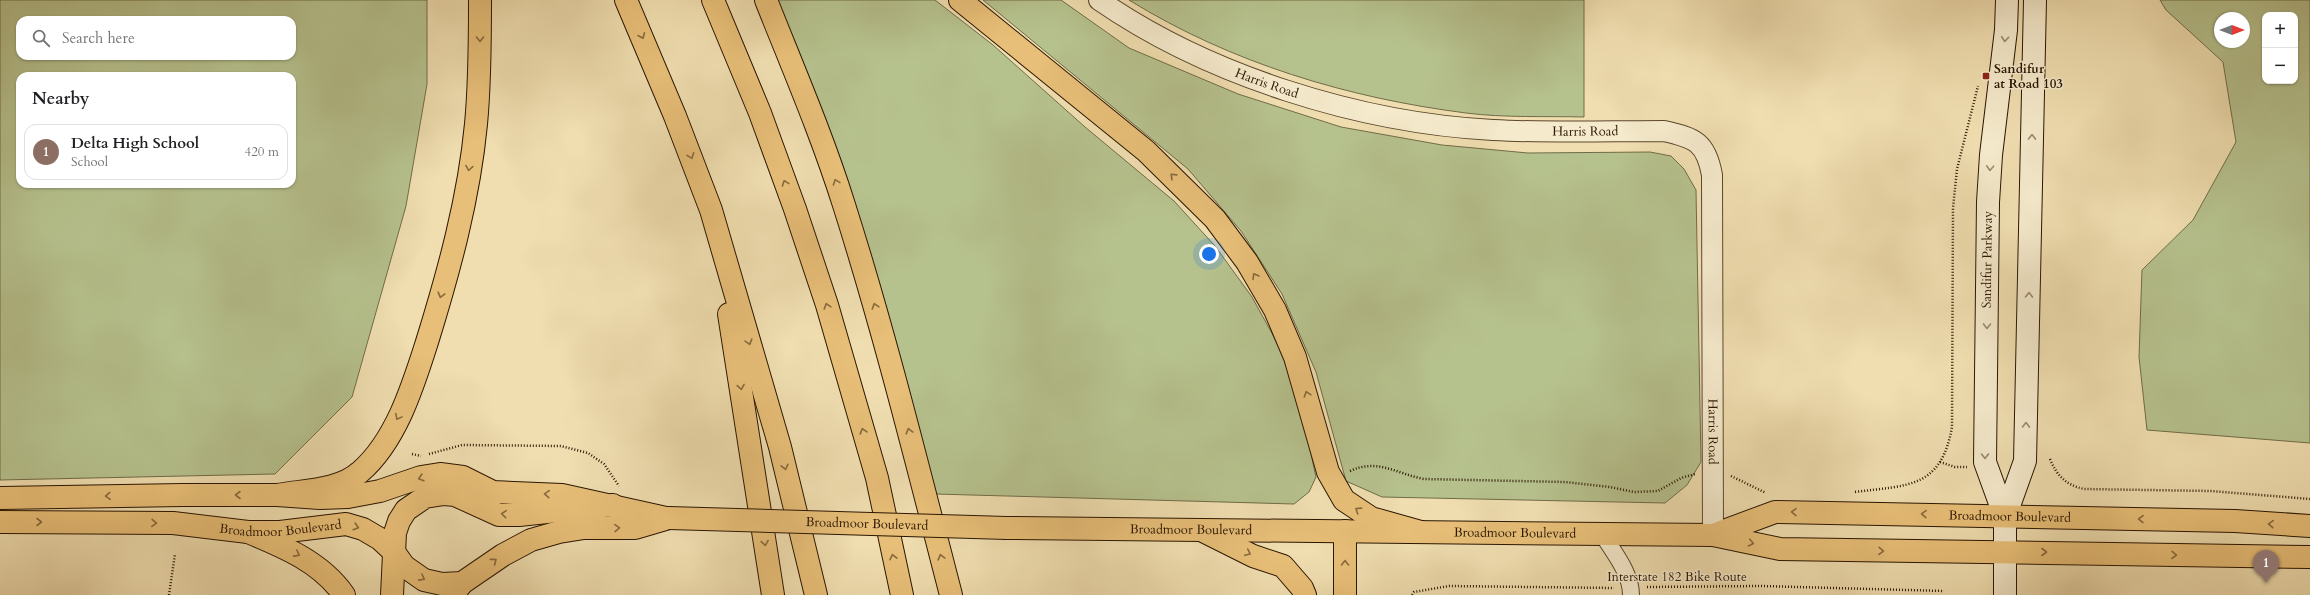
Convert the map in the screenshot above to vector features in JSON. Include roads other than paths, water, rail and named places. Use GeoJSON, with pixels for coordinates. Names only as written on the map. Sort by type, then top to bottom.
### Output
{"type":"FeatureCollection","features":[{"type":"Feature","properties":{"kind":"main road"},"geometry":{"type":"LineString","coordinates":[[277,495],[339,484],[360,473],[379,453],[411,393],[438,307],[460,223],[476,125],[480,54],[480,0]]}},
{"type":"Feature","properties":{"kind":"main road"},"geometry":{"type":"LineString","coordinates":[[626,0],[676,116],[711,210],[780,447],[816,595]]}},
{"type":"Feature","properties":{"kind":"main road"},"geometry":{"type":"LineString","coordinates":[[713,0],[760,113],[795,209],[826,305],[877,478],[902,595]]}},
{"type":"Feature","properties":{"kind":"main road"},"geometry":{"type":"LineString","coordinates":[[766,0],[802,88],[843,203],[887,345],[951,595]]}},
{"type":"Feature","properties":{"kind":"main road"},"geometry":{"type":"LineString","coordinates":[[960,0],[1146,151],[1214,219],[1247,262],[1275,310],[1296,357],[1328,472],[1344,500],[1371,518],[1421,532]]}},
{"type":"Feature","properties":{"kind":"main road","name":"Sandifur Parkway"},"geometry":{"type":"LineString","coordinates":[[2005,517],[1985,462],[1988,202],[1991,155],[2006,30],[2006,0]]}},
{"type":"Feature","properties":{"kind":"main road","name":"Sandifur Parkway"},"geometry":{"type":"LineString","coordinates":[[2005,595],[2005,517],[2025,461],[2035,0]]}},
{"type":"Feature","properties":{"kind":"main road"},"geometry":{"type":"LineString","coordinates":[[711,210],[750,442],[773,595]]}},
{"type":"Feature","properties":{"kind":"main road","name":"Broadmoor Boulevard"},"geometry":{"type":"LineString","coordinates":[[0,498],[277,495],[320,498],[348,497],[380,491],[421,477],[440,474],[463,477],[493,492],[506,494],[544,493],[616,497],[669,518]]}},
{"type":"Feature","properties":{"kind":"main road"},"geometry":{"type":"LineString","coordinates":[[392,595],[395,533],[399,521],[406,510],[415,502],[434,495],[455,495],[499,515],[519,515],[616,497]]}},
{"type":"Feature","properties":{"kind":"main road","name":"Broadmoor Boulevard"},"geometry":{"type":"LineString","coordinates":[[1713,535],[1775,512],[2235,522],[2310,526]]}},
{"type":"Feature","properties":{"kind":"main road","name":"Broadmoor Boulevard"},"geometry":{"type":"LineString","coordinates":[[0,522],[174,524],[248,532],[280,532],[346,524],[363,529],[380,539],[394,552],[404,566],[424,580],[457,589],[503,555],[531,540],[559,532],[584,528],[635,528],[669,518],[1007,528],[1713,535],[1780,549],[2310,557]]}},
{"type":"Feature","properties":{"kind":"main road"},"geometry":{"type":"LineString","coordinates":[[1201,530],[1253,556],[1283,566],[1302,588],[1305,595]]}},
{"type":"Feature","properties":{"kind":"main road"},"geometry":{"type":"LineString","coordinates":[[1345,531],[1345,595]]}},
{"type":"Feature","properties":{"kind":"main road"},"geometry":{"type":"LineString","coordinates":[[248,532],[288,550],[316,566],[338,586],[344,595]]}},
{"type":"Feature","properties":{"kind":"street","name":"Harris Road"},"geometry":{"type":"LineString","coordinates":[[1099,0],[1153,33],[1191,53],[1250,77],[1352,110],[1400,120],[1492,130],[1664,131],[1686,136],[1699,143],[1707,154],[1712,175],[1713,535]]}},
{"type":"Feature","properties":{"kind":"street"},"geometry":{"type":"LineString","coordinates":[[1602,535],[1622,565],[1631,591]]}},
{"type":"Feature","properties":{"kind":"place","name":"Sandifur at Road 103"},"geometry":{"type":"Point","coordinates":[1986,76]}},
{"type":"Feature","properties":{"kind":"place","name":"Delta High School"},"geometry":{"type":"Point","coordinates":[2266,583]}}]}
